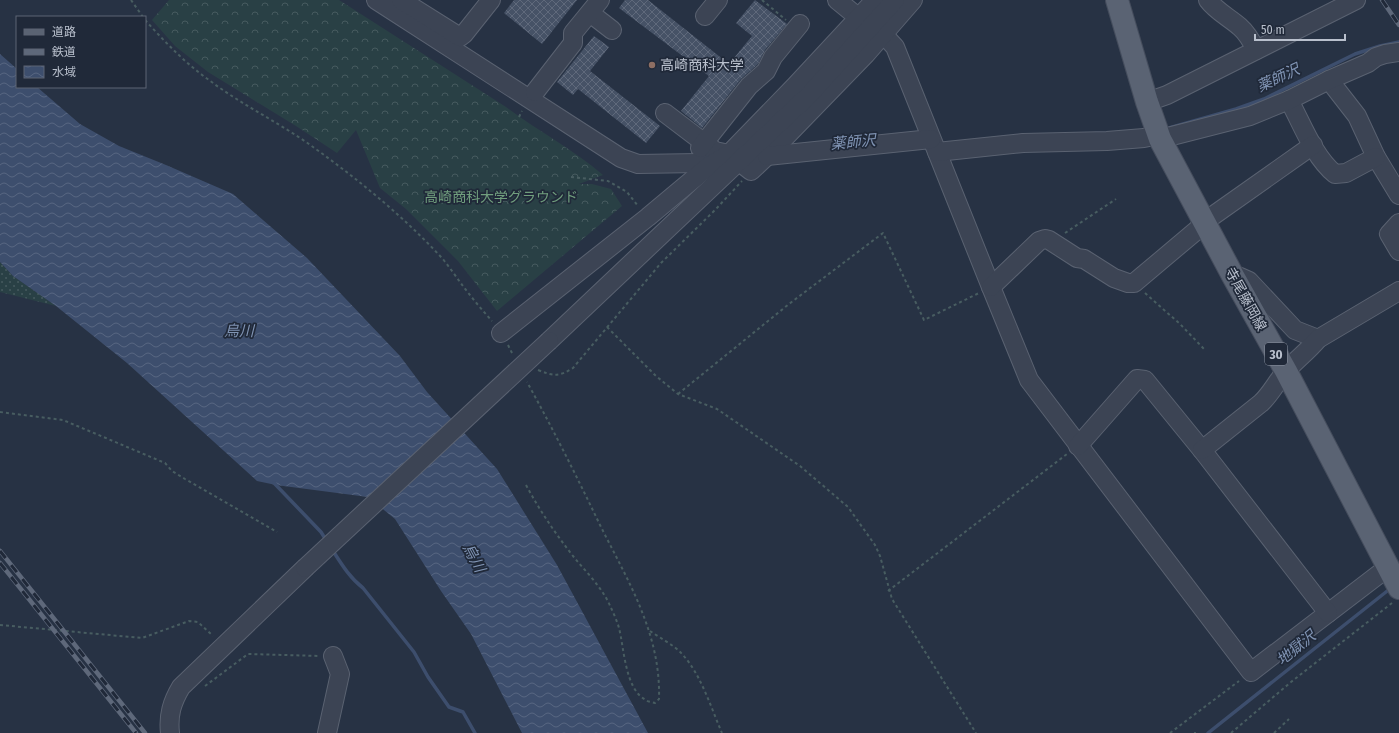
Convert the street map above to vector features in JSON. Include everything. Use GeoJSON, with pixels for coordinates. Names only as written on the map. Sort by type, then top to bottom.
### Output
{"type":"FeatureCollection","features":[{"type":"Feature","properties":{"kind":"main road","name":"寺尾藤岡線"},"geometry":{"type":"LineString","coordinates":[[1117,0],[1147,102],[1159,137],[1286,372],[1393,583]]}},
{"type":"Feature","properties":{"kind":"street"},"geometry":{"type":"LineString","coordinates":[[376,0],[621,158],[638,164],[704,164],[721,156],[767,156],[934,146],[1159,137],[1250,116],[1289,100],[1328,80],[1368,63],[1376,57],[1399,52]]}},
{"type":"Feature","properties":{"kind":"street"},"geometry":{"type":"LineString","coordinates":[[401,0],[460,38],[491,0]]}},
{"type":"Feature","properties":{"kind":"street"},"geometry":{"type":"LineString","coordinates":[[479,34],[506,0]]}},
{"type":"Feature","properties":{"kind":"street"},"geometry":{"type":"LineString","coordinates":[[705,16],[718,0]]}},
{"type":"Feature","properties":{"kind":"street"},"geometry":{"type":"LineString","coordinates":[[837,0],[895,47],[990,287],[1029,380],[1252,672],[1328,613],[1393,583]]}},
{"type":"Feature","properties":{"kind":"street"},"geometry":{"type":"LineString","coordinates":[[767,156],[866,54],[875,0]]}},
{"type":"Feature","properties":{"kind":"street"},"geometry":{"type":"LineString","coordinates":[[501,333],[648,217],[721,156],[809,95],[895,0]]}},
{"type":"Feature","properties":{"kind":"street"},"geometry":{"type":"LineString","coordinates":[[870,26],[913,0]]}},
{"type":"Feature","properties":{"kind":"street"},"geometry":{"type":"LineString","coordinates":[[1208,0],[1217,9],[1241,27],[1248,35],[1256,50]]}},
{"type":"Feature","properties":{"kind":"street"},"geometry":{"type":"LineString","coordinates":[[1147,102],[1167,95],[1356,0]]}},
{"type":"Feature","properties":{"kind":"street"},"geometry":{"type":"LineString","coordinates":[[535,92],[572,43],[574,33],[595,6],[612,30]]}},
{"type":"Feature","properties":{"kind":"street"},"geometry":{"type":"LineString","coordinates":[[170,733],[169,719],[172,707],[182,687],[194,685],[223,647],[305,568],[549,341],[721,156],[749,86],[766,71],[773,57],[798,26]]}},
{"type":"Feature","properties":{"kind":"street"},"geometry":{"type":"LineString","coordinates":[[1328,80],[1357,116],[1376,157],[1399,195]]}},
{"type":"Feature","properties":{"kind":"street"},"geometry":{"type":"LineString","coordinates":[[1289,100],[1313,145],[1327,167],[1335,174],[1346,173],[1376,157]]}},
{"type":"Feature","properties":{"kind":"street"},"geometry":{"type":"LineString","coordinates":[[665,113],[721,156]]}},
{"type":"Feature","properties":{"kind":"street"},"geometry":{"type":"LineString","coordinates":[[990,287],[1039,241],[1045,239],[1077,258],[1084,259],[1114,278],[1128,283],[1134,282],[1197,230],[1204,222],[1313,145]]}},
{"type":"Feature","properties":{"kind":"street"},"geometry":{"type":"LineString","coordinates":[[1399,224],[1389,234],[1399,251]]}},
{"type":"Feature","properties":{"kind":"street"},"geometry":{"type":"LineString","coordinates":[[1233,276],[1249,281],[1295,330],[1318,339]]}},
{"type":"Feature","properties":{"kind":"street"},"geometry":{"type":"LineString","coordinates":[[1202,450],[1261,403],[1286,372],[1318,339],[1399,291]]}},
{"type":"Feature","properties":{"kind":"street"},"geometry":{"type":"LineString","coordinates":[[1078,446],[1137,379],[1145,380],[1202,450],[1328,613]]}},
{"type":"Feature","properties":{"kind":"street"},"geometry":{"type":"LineString","coordinates":[[328,733],[340,674],[333,656]]}},
{"type":"Feature","properties":{"kind":"path"},"geometry":{"type":"LineString","coordinates":[[131,0],[142,16]]}},
{"type":"Feature","properties":{"kind":"path"},"geometry":{"type":"LineString","coordinates":[[762,0],[798,26]]}},
{"type":"Feature","properties":{"kind":"path"},"geometry":{"type":"LineString","coordinates":[[146,21],[166,44],[208,80],[306,142],[357,180],[416,231],[443,259],[464,288],[501,333],[516,360]]}},
{"type":"Feature","properties":{"kind":"path"},"geometry":{"type":"LineString","coordinates":[[535,364],[539,371],[552,375],[563,375],[573,368],[660,263],[715,210],[721,156]]}},
{"type":"Feature","properties":{"kind":"path"},"geometry":{"type":"LineString","coordinates":[[571,177],[608,181],[627,192],[648,217]]}},
{"type":"Feature","properties":{"kind":"path"},"geometry":{"type":"LineString","coordinates":[[1052,242],[1116,199]]}},
{"type":"Feature","properties":{"kind":"path"},"geometry":{"type":"LineString","coordinates":[[678,394],[789,304],[883,233],[924,320],[990,287]]}},
{"type":"Feature","properties":{"kind":"path"},"geometry":{"type":"LineString","coordinates":[[1134,282],[1180,324],[1205,350]]}},
{"type":"Feature","properties":{"kind":"path"},"geometry":{"type":"LineString","coordinates":[[607,327],[656,376],[678,394],[716,409],[800,466],[848,507],[875,545],[880,556],[888,590],[892,599],[976,733]]}},
{"type":"Feature","properties":{"kind":"path"},"geometry":{"type":"LineString","coordinates":[[526,485],[553,531],[600,589],[611,606],[619,628],[630,679],[637,692],[645,700],[654,703],[659,698],[659,684],[655,655],[647,623],[630,584],[578,478],[527,381]]}},
{"type":"Feature","properties":{"kind":"path"},"geometry":{"type":"LineString","coordinates":[[0,412],[63,420],[165,463],[172,471],[185,479],[278,532]]}},
{"type":"Feature","properties":{"kind":"path"},"geometry":{"type":"LineString","coordinates":[[888,590],[1078,446]]}},
{"type":"Feature","properties":{"kind":"path"},"geometry":{"type":"LineString","coordinates":[[1231,733],[1291,682],[1393,583]]}},
{"type":"Feature","properties":{"kind":"path"},"geometry":{"type":"LineString","coordinates":[[0,625],[142,638],[189,621],[198,622],[205,627],[223,647]]}},
{"type":"Feature","properties":{"kind":"path"},"geometry":{"type":"LineString","coordinates":[[649,630],[682,652],[698,676],[722,733]]}},
{"type":"Feature","properties":{"kind":"path"},"geometry":{"type":"LineString","coordinates":[[194,685],[248,654],[333,656]]}},
{"type":"Feature","properties":{"kind":"path"},"geometry":{"type":"LineString","coordinates":[[1170,733],[1252,672]]}},
{"type":"Feature","properties":{"kind":"path"},"geometry":{"type":"LineString","coordinates":[[1274,733],[1289,719]]}},
{"type":"Feature","properties":{"kind":"green space","name":"高崎商科大学グラウンド"},"geometry":{"type":"Polygon","coordinates":[[[169,0],[339,0],[506,107],[580,157],[603,175],[579,184],[592,184],[611,189],[622,206],[497,311],[458,261],[406,209],[380,188],[356,130],[337,153],[208,72],[175,46],[152,20],[169,0]]]}},
{"type":"Feature","properties":{"kind":"green space"},"geometry":{"type":"Polygon","coordinates":[[[0,262],[13,276],[56,306],[0,292],[0,262]]]}},
{"type":"Feature","properties":{"kind":"water","name":"烏川"},"geometry":{"type":"Polygon","coordinates":[[[0,54],[16,68],[16,88],[38,88],[80,124],[119,146],[233,194],[307,258],[400,356],[427,392],[497,469],[557,565],[648,733],[522,733],[471,634],[441,591],[395,519],[368,497],[276,485],[257,481],[127,363],[56,306],[13,276],[0,262],[0,54]]]}},
{"type":"Feature","properties":{"kind":"building"},"geometry":{"type":"Polygon","coordinates":[[[514,0],[577,0],[542,44],[504,13],[514,0]]]}},
{"type":"Feature","properties":{"kind":"building"},"geometry":{"type":"Polygon","coordinates":[[[625,0],[648,0],[729,64],[752,36],[736,23],[755,0],[787,24],[765,50],[758,64],[741,79],[702,128],[681,111],[709,76],[619,8],[625,0]]]}},
{"type":"Feature","properties":{"kind":"building"},"geometry":{"type":"Polygon","coordinates":[[[594,36],[609,47],[590,71],[660,126],[646,143],[578,89],[573,95],[557,82],[594,36]]]}},
{"type":"Feature","properties":{"kind":"waterway","name":"薬師沢"},"geometry":{"type":"LineString","coordinates":[[1169,128],[1236,109],[1264,99],[1355,54],[1399,42]]}},
{"type":"Feature","properties":{"kind":"waterway"},"geometry":{"type":"LineString","coordinates":[[274,483],[321,532],[326,540]]}},
{"type":"Feature","properties":{"kind":"waterway"},"geometry":{"type":"LineString","coordinates":[[333,551],[350,576],[363,588],[414,652],[428,677],[449,707],[463,712],[475,733]]}},
{"type":"Feature","properties":{"kind":"waterway","name":"地獄沢"},"geometry":{"type":"LineString","coordinates":[[1208,733],[1391,588]]}},
{"type":"Feature","properties":{"kind":"railway"},"geometry":{"type":"LineString","coordinates":[[1382,0],[1399,25]]}},
{"type":"Feature","properties":{"kind":"railway"},"geometry":{"type":"LineString","coordinates":[[0,551],[145,733]]}},
{"type":"Feature","properties":{"kind":"railway"},"geometry":{"type":"LineString","coordinates":[[0,563],[136,733]]}},
{"type":"Feature","properties":{"kind":"place","name":"高崎商科大学"},"geometry":{"type":"Point","coordinates":[652,65]}}]}
